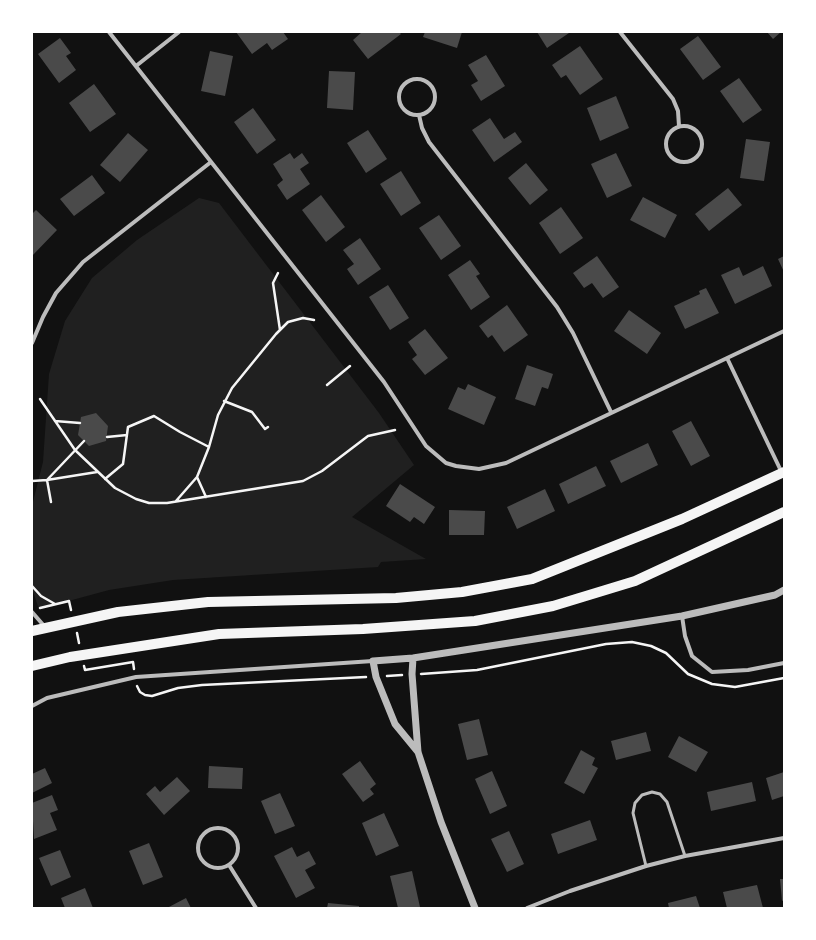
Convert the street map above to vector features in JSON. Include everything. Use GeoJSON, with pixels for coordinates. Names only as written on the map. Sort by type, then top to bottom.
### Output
{"type":"FeatureCollection","features":[{"type":"Feature","properties":{"kind":"main road"},"geometry":{"type":"LineString","coordinates":[[32,631],[118,612],[208,602],[396,598],[462,592],[532,579],[682,519],[783,475]]}},
{"type":"Feature","properties":{"kind":"main road"},"geometry":{"type":"LineString","coordinates":[[32,666],[82,655],[219,634],[363,629],[475,620],[553,606],[635,581],[784,512]]}},
{"type":"Feature","properties":{"kind":"street"},"geometry":{"type":"LineString","coordinates":[[109,32],[384,382],[426,446],[446,463],[479,469],[506,463],[784,331]]}},
{"type":"Feature","properties":{"kind":"street"},"geometry":{"type":"LineString","coordinates":[[136,66],[179,32]]}},
{"type":"Feature","properties":{"kind":"street"},"geometry":{"type":"LineString","coordinates":[[620,32],[673,99],[678,111],[679,126]]}},
{"type":"Feature","properties":{"kind":"street"},"geometry":{"type":"LineString","coordinates":[[415,79],[422,79],[429,83],[436,95],[432,108],[426,113],[419,115],[406,111],[399,99],[403,85],[408,81],[415,79]]}},
{"type":"Feature","properties":{"kind":"street"},"geometry":{"type":"LineString","coordinates":[[419,115],[422,128],[429,142],[558,307],[573,333],[611,412]]}},
{"type":"Feature","properties":{"kind":"street"},"geometry":{"type":"LineString","coordinates":[[679,126],[692,128],[701,137],[702,143],[699,155],[688,162],[682,163],[670,157],[665,145],[669,133],[679,126]]}},
{"type":"Feature","properties":{"kind":"street"},"geometry":{"type":"LineString","coordinates":[[32,343],[43,317],[56,293],[83,262],[211,162]]}},
{"type":"Feature","properties":{"kind":"street"},"geometry":{"type":"LineString","coordinates":[[727,358],[783,475]]}},
{"type":"Feature","properties":{"kind":"street"},"geometry":{"type":"LineString","coordinates":[[32,706],[48,698],[136,677],[413,658],[682,616],[775,595],[784,590]]}},
{"type":"Feature","properties":{"kind":"street"},"geometry":{"type":"LineString","coordinates":[[32,612],[45,627]]}},
{"type":"Feature","properties":{"kind":"street"},"geometry":{"type":"LineString","coordinates":[[682,616],[685,636],[692,656],[712,672],[748,670],[784,663]]}},
{"type":"Feature","properties":{"kind":"street"},"geometry":{"type":"LineString","coordinates":[[413,658],[412,674],[418,752],[441,822],[475,908]]}},
{"type":"Feature","properties":{"kind":"street"},"geometry":{"type":"LineString","coordinates":[[373,661],[376,677],[395,724],[418,752]]}},
{"type":"Feature","properties":{"kind":"street"},"geometry":{"type":"LineString","coordinates":[[215,828],[224,829],[232,834],[237,841],[238,850],[235,859],[229,865],[221,868],[212,868],[204,863],[199,855],[197,846],[200,838],[207,831],[215,828]]}},
{"type":"Feature","properties":{"kind":"street"},"geometry":{"type":"LineString","coordinates":[[527,908],[570,891],[646,866],[685,856],[784,838]]}},
{"type":"Feature","properties":{"kind":"street"},"geometry":{"type":"LineString","coordinates":[[229,865],[256,908]]}},
{"type":"Feature","properties":{"kind":"lane"},"geometry":{"type":"LineString","coordinates":[[646,866],[633,813],[635,803],[642,795],[652,792],[660,794],[667,802],[685,856]]}},
{"type":"Feature","properties":{"kind":"path"},"geometry":{"type":"LineString","coordinates":[[278,273],[273,283],[280,331]]}},
{"type":"Feature","properties":{"kind":"path"},"geometry":{"type":"LineString","coordinates":[[175,502],[197,477],[224,401],[239,377],[280,331],[293,320],[303,318],[314,320]]}},
{"type":"Feature","properties":{"kind":"path"},"geometry":{"type":"LineString","coordinates":[[327,385],[350,366]]}},
{"type":"Feature","properties":{"kind":"path"},"geometry":{"type":"LineString","coordinates":[[40,399],[75,450],[105,479],[115,488],[136,499],[149,503],[175,502],[303,481],[322,471],[368,436],[395,430]]}},
{"type":"Feature","properties":{"kind":"path"},"geometry":{"type":"LineString","coordinates":[[224,401],[252,412],[265,429],[268,427]]}},
{"type":"Feature","properties":{"kind":"path"},"geometry":{"type":"LineString","coordinates":[[105,479],[123,464],[128,427],[154,416],[180,432],[209,446]]}},
{"type":"Feature","properties":{"kind":"path"},"geometry":{"type":"LineString","coordinates":[[55,421],[80,424]]}},
{"type":"Feature","properties":{"kind":"path"},"geometry":{"type":"LineString","coordinates":[[107,437],[127,435]]}},
{"type":"Feature","properties":{"kind":"path"},"geometry":{"type":"LineString","coordinates":[[46,480],[84,441]]}},
{"type":"Feature","properties":{"kind":"path"},"geometry":{"type":"LineString","coordinates":[[32,481],[98,472]]}},
{"type":"Feature","properties":{"kind":"path"},"geometry":{"type":"LineString","coordinates":[[197,477],[206,497]]}},
{"type":"Feature","properties":{"kind":"path"},"geometry":{"type":"LineString","coordinates":[[46,480],[51,502]]}},
{"type":"Feature","properties":{"kind":"path"},"geometry":{"type":"LineString","coordinates":[[32,586],[41,596],[56,604]]}},
{"type":"Feature","properties":{"kind":"path"},"geometry":{"type":"LineString","coordinates":[[41,608],[69,601],[85,670],[134,663]]}},
{"type":"Feature","properties":{"kind":"path"},"geometry":{"type":"LineString","coordinates":[[137,686],[140,692],[145,695],[152,696],[178,688],[202,685],[376,677],[477,670],[606,644],[632,642],[651,646],[666,653],[688,674],[712,684],[735,687],[784,678]]}},
{"type":"Feature","properties":{"kind":"shaded area"},"geometry":{"type":"Polygon","coordinates":[[[199,198],[219,203],[379,413],[414,465],[352,517],[426,559],[381,562],[378,567],[173,580],[109,590],[39,609],[32,589],[32,506],[43,462],[49,374],[65,321],[92,278],[137,240],[199,198]]]}},
{"type":"Feature","properties":{"kind":"building"},"geometry":{"type":"Polygon","coordinates":[[[236,32],[283,32],[288,39],[272,50],[267,43],[252,54],[236,32]]]}},
{"type":"Feature","properties":{"kind":"building"},"geometry":{"type":"Polygon","coordinates":[[[362,32],[399,32],[401,34],[368,59],[353,40],[362,32]]]}},
{"type":"Feature","properties":{"kind":"building"},"geometry":{"type":"Polygon","coordinates":[[[425,32],[462,32],[457,48],[423,37],[425,32]]]}},
{"type":"Feature","properties":{"kind":"building"},"geometry":{"type":"Polygon","coordinates":[[[537,32],[568,32],[569,33],[547,48],[537,32]]]}},
{"type":"Feature","properties":{"kind":"building"},"geometry":{"type":"Polygon","coordinates":[[[767,32],[781,32],[773,39],[767,32]]]}},
{"type":"Feature","properties":{"kind":"building"},"geometry":{"type":"Polygon","coordinates":[[[698,36],[721,67],[703,80],[680,49],[698,36]]]}},
{"type":"Feature","properties":{"kind":"building"},"geometry":{"type":"Polygon","coordinates":[[[60,38],[71,53],[66,56],[76,70],[59,83],[38,54],[60,38]]]}},
{"type":"Feature","properties":{"kind":"building"},"geometry":{"type":"Polygon","coordinates":[[[580,46],[603,79],[580,95],[566,75],[561,78],[552,65],[580,46]]]}},
{"type":"Feature","properties":{"kind":"building"},"geometry":{"type":"Polygon","coordinates":[[[210,51],[233,56],[225,96],[201,91],[210,51]]]}},
{"type":"Feature","properties":{"kind":"building"},"geometry":{"type":"Polygon","coordinates":[[[486,55],[505,86],[481,101],[471,85],[478,81],[468,65],[486,55]]]}},
{"type":"Feature","properties":{"kind":"building"},"geometry":{"type":"Polygon","coordinates":[[[329,71],[355,72],[353,110],[327,108],[329,71]]]}},
{"type":"Feature","properties":{"kind":"building"},"geometry":{"type":"Polygon","coordinates":[[[739,78],[762,110],[743,123],[720,91],[739,78]]]}},
{"type":"Feature","properties":{"kind":"building"},"geometry":{"type":"Polygon","coordinates":[[[94,84],[116,114],[90,132],[69,103],[94,84]]]}},
{"type":"Feature","properties":{"kind":"building"},"geometry":{"type":"Polygon","coordinates":[[[616,96],[629,128],[600,141],[587,108],[616,96]]]}},
{"type":"Feature","properties":{"kind":"building"},"geometry":{"type":"Polygon","coordinates":[[[253,108],[276,140],[257,154],[234,122],[253,108]]]}},
{"type":"Feature","properties":{"kind":"building"},"geometry":{"type":"Polygon","coordinates":[[[490,118],[504,139],[515,132],[522,142],[494,162],[472,130],[490,118]]]}},
{"type":"Feature","properties":{"kind":"building"},"geometry":{"type":"Polygon","coordinates":[[[368,130],[387,159],[366,173],[347,143],[368,130]]]}},
{"type":"Feature","properties":{"kind":"building"},"geometry":{"type":"Polygon","coordinates":[[[128,133],[148,150],[120,182],[100,165],[128,133]]]}},
{"type":"Feature","properties":{"kind":"building"},"geometry":{"type":"Polygon","coordinates":[[[746,139],[770,142],[764,181],[740,178],[746,139]]]}},
{"type":"Feature","properties":{"kind":"building"},"geometry":{"type":"Polygon","coordinates":[[[290,153],[294,159],[302,153],[309,163],[300,169],[310,184],[287,200],[277,185],[283,180],[273,164],[290,153]]]}},
{"type":"Feature","properties":{"kind":"building"},"geometry":{"type":"Polygon","coordinates":[[[616,153],[632,186],[607,198],[591,164],[616,153]]]}},
{"type":"Feature","properties":{"kind":"building"},"geometry":{"type":"Polygon","coordinates":[[[526,163],[548,190],[530,205],[508,178],[526,163]]]}},
{"type":"Feature","properties":{"kind":"building"},"geometry":{"type":"Polygon","coordinates":[[[401,171],[421,203],[401,216],[380,184],[401,171]]]}},
{"type":"Feature","properties":{"kind":"building"},"geometry":{"type":"Polygon","coordinates":[[[92,175],[105,193],[74,216],[60,199],[92,175]]]}},
{"type":"Feature","properties":{"kind":"building"},"geometry":{"type":"Polygon","coordinates":[[[728,188],[742,205],[709,231],[695,214],[728,188]]]}},
{"type":"Feature","properties":{"kind":"building"},"geometry":{"type":"Polygon","coordinates":[[[321,195],[345,227],[326,242],[302,210],[321,195]]]}},
{"type":"Feature","properties":{"kind":"building"},"geometry":{"type":"Polygon","coordinates":[[[643,197],[677,215],[665,238],[630,220],[643,197]]]}},
{"type":"Feature","properties":{"kind":"building"},"geometry":{"type":"Polygon","coordinates":[[[561,207],[583,238],[560,254],[539,223],[561,207]]]}},
{"type":"Feature","properties":{"kind":"building"},"geometry":{"type":"Polygon","coordinates":[[[36,210],[57,230],[32,256],[32,214],[36,210]]]}},
{"type":"Feature","properties":{"kind":"building"},"geometry":{"type":"Polygon","coordinates":[[[439,215],[461,246],[441,260],[419,228],[439,215]]]}},
{"type":"Feature","properties":{"kind":"building"},"geometry":{"type":"Polygon","coordinates":[[[360,238],[381,269],[358,285],[347,269],[354,264],[343,250],[360,238]]]}},
{"type":"Feature","properties":{"kind":"building"},"geometry":{"type":"Polygon","coordinates":[[[597,256],[619,287],[603,298],[592,283],[584,288],[573,273],[597,256]]]}},
{"type":"Feature","properties":{"kind":"building"},"geometry":{"type":"Polygon","coordinates":[[[784,256],[784,272],[778,259],[784,256]]]}},
{"type":"Feature","properties":{"kind":"building"},"geometry":{"type":"Polygon","coordinates":[[[470,260],[480,274],[476,276],[490,297],[471,310],[448,275],[470,260]]]}},
{"type":"Feature","properties":{"kind":"building"},"geometry":{"type":"Polygon","coordinates":[[[763,266],[772,286],[735,304],[721,275],[739,267],[743,276],[763,266]]]}},
{"type":"Feature","properties":{"kind":"building"},"geometry":{"type":"Polygon","coordinates":[[[388,285],[409,318],[390,330],[369,297],[388,285]]]}},
{"type":"Feature","properties":{"kind":"building"},"geometry":{"type":"Polygon","coordinates":[[[706,288],[719,313],[685,329],[674,306],[700,294],[699,291],[706,288]]]}},
{"type":"Feature","properties":{"kind":"building"},"geometry":{"type":"Polygon","coordinates":[[[507,305],[528,335],[504,352],[492,335],[488,338],[479,326],[507,305]]]}},
{"type":"Feature","properties":{"kind":"building"},"geometry":{"type":"Polygon","coordinates":[[[629,310],[661,333],[647,354],[614,331],[629,310]]]}},
{"type":"Feature","properties":{"kind":"building"},"geometry":{"type":"Polygon","coordinates":[[[425,329],[448,358],[425,375],[412,359],[417,355],[408,342],[425,329]]]}},
{"type":"Feature","properties":{"kind":"building"},"geometry":{"type":"Polygon","coordinates":[[[527,365],[553,374],[548,389],[542,387],[535,406],[515,399],[527,365]]]}},
{"type":"Feature","properties":{"kind":"building"},"geometry":{"type":"Polygon","coordinates":[[[468,384],[496,397],[484,425],[448,409],[458,387],[465,390],[468,384]]]}},
{"type":"Feature","properties":{"kind":"building"},"geometry":{"type":"Polygon","coordinates":[[[96,413],[108,426],[106,441],[89,446],[78,435],[81,417],[96,413]]]}},
{"type":"Feature","properties":{"kind":"building"},"geometry":{"type":"Polygon","coordinates":[[[691,421],[710,456],[691,466],[672,431],[691,421]]]}},
{"type":"Feature","properties":{"kind":"building"},"geometry":{"type":"Polygon","coordinates":[[[648,443],[658,465],[621,483],[610,461],[648,443]]]}},
{"type":"Feature","properties":{"kind":"building"},"geometry":{"type":"Polygon","coordinates":[[[596,466],[606,486],[568,504],[559,484],[596,466]]]}},
{"type":"Feature","properties":{"kind":"building"},"geometry":{"type":"Polygon","coordinates":[[[400,484],[435,507],[424,524],[414,517],[410,522],[386,506],[400,484]]]}},
{"type":"Feature","properties":{"kind":"building"},"geometry":{"type":"Polygon","coordinates":[[[545,489],[555,511],[517,529],[507,507],[545,489]]]}},
{"type":"Feature","properties":{"kind":"building"},"geometry":{"type":"Polygon","coordinates":[[[449,510],[485,511],[484,535],[449,535],[449,510]]]}},
{"type":"Feature","properties":{"kind":"building"},"geometry":{"type":"Polygon","coordinates":[[[479,719],[488,755],[467,760],[458,724],[479,719]]]}},
{"type":"Feature","properties":{"kind":"building"},"geometry":{"type":"Polygon","coordinates":[[[646,732],[651,751],[616,760],[611,741],[646,732]]]}},
{"type":"Feature","properties":{"kind":"building"},"geometry":{"type":"Polygon","coordinates":[[[679,736],[708,752],[696,772],[668,757],[679,736]]]}},
{"type":"Feature","properties":{"kind":"building"},"geometry":{"type":"Polygon","coordinates":[[[581,750],[595,758],[592,765],[598,768],[584,794],[564,783],[581,750]]]}},
{"type":"Feature","properties":{"kind":"building"},"geometry":{"type":"Polygon","coordinates":[[[360,761],[376,784],[370,789],[374,794],[363,802],[342,774],[360,761]]]}},
{"type":"Feature","properties":{"kind":"building"},"geometry":{"type":"Polygon","coordinates":[[[209,766],[243,768],[242,789],[208,788],[209,766]]]}},
{"type":"Feature","properties":{"kind":"building"},"geometry":{"type":"Polygon","coordinates":[[[45,768],[52,783],[32,793],[32,774],[45,768]]]}},
{"type":"Feature","properties":{"kind":"building"},"geometry":{"type":"Polygon","coordinates":[[[492,771],[507,806],[490,814],[475,779],[492,771]]]}},
{"type":"Feature","properties":{"kind":"building"},"geometry":{"type":"Polygon","coordinates":[[[784,772],[784,796],[772,800],[766,778],[784,772]]]}},
{"type":"Feature","properties":{"kind":"building"},"geometry":{"type":"Polygon","coordinates":[[[177,777],[190,791],[164,815],[146,794],[155,786],[160,792],[177,777]]]}},
{"type":"Feature","properties":{"kind":"building"},"geometry":{"type":"Polygon","coordinates":[[[752,782],[756,801],[711,811],[707,792],[752,782]]]}},
{"type":"Feature","properties":{"kind":"building"},"geometry":{"type":"Polygon","coordinates":[[[280,793],[295,826],[275,834],[261,801],[280,793]]]}},
{"type":"Feature","properties":{"kind":"building"},"geometry":{"type":"Polygon","coordinates":[[[52,795],[58,810],[50,813],[57,830],[34,839],[32,803],[52,795]]]}},
{"type":"Feature","properties":{"kind":"building"},"geometry":{"type":"Polygon","coordinates":[[[384,813],[399,846],[376,856],[362,823],[384,813]]]}},
{"type":"Feature","properties":{"kind":"building"},"geometry":{"type":"Polygon","coordinates":[[[590,820],[597,840],[558,854],[551,834],[590,820]]]}},
{"type":"Feature","properties":{"kind":"building"},"geometry":{"type":"Polygon","coordinates":[[[509,831],[524,864],[507,872],[491,839],[509,831]]]}},
{"type":"Feature","properties":{"kind":"building"},"geometry":{"type":"Polygon","coordinates":[[[149,843],[163,877],[143,885],[129,851],[149,843]]]}},
{"type":"Feature","properties":{"kind":"building"},"geometry":{"type":"Polygon","coordinates":[[[292,847],[297,857],[309,851],[316,864],[305,870],[315,888],[296,898],[274,856],[292,847]]]}},
{"type":"Feature","properties":{"kind":"building"},"geometry":{"type":"Polygon","coordinates":[[[60,850],[71,877],[51,886],[39,858],[60,850]]]}},
{"type":"Feature","properties":{"kind":"building"},"geometry":{"type":"Polygon","coordinates":[[[412,871],[420,907],[398,908],[390,876],[412,871]]]}},
{"type":"Feature","properties":{"kind":"building"},"geometry":{"type":"Polygon","coordinates":[[[780,879],[784,879],[784,900],[782,901],[780,879]]]}},
{"type":"Feature","properties":{"kind":"building"},"geometry":{"type":"Polygon","coordinates":[[[757,885],[763,908],[727,908],[723,892],[757,885]]]}},
{"type":"Feature","properties":{"kind":"building"},"geometry":{"type":"Polygon","coordinates":[[[85,888],[93,908],[65,908],[61,898],[85,888]]]}},
{"type":"Feature","properties":{"kind":"building"},"geometry":{"type":"Polygon","coordinates":[[[696,896],[700,908],[669,908],[668,903],[696,896]]]}},
{"type":"Feature","properties":{"kind":"building"},"geometry":{"type":"Polygon","coordinates":[[[186,898],[191,908],[167,908],[186,898]]]}},
{"type":"Feature","properties":{"kind":"building"},"geometry":{"type":"Polygon","coordinates":[[[328,903],[359,906],[359,908],[327,908],[328,903]]]}}]}
